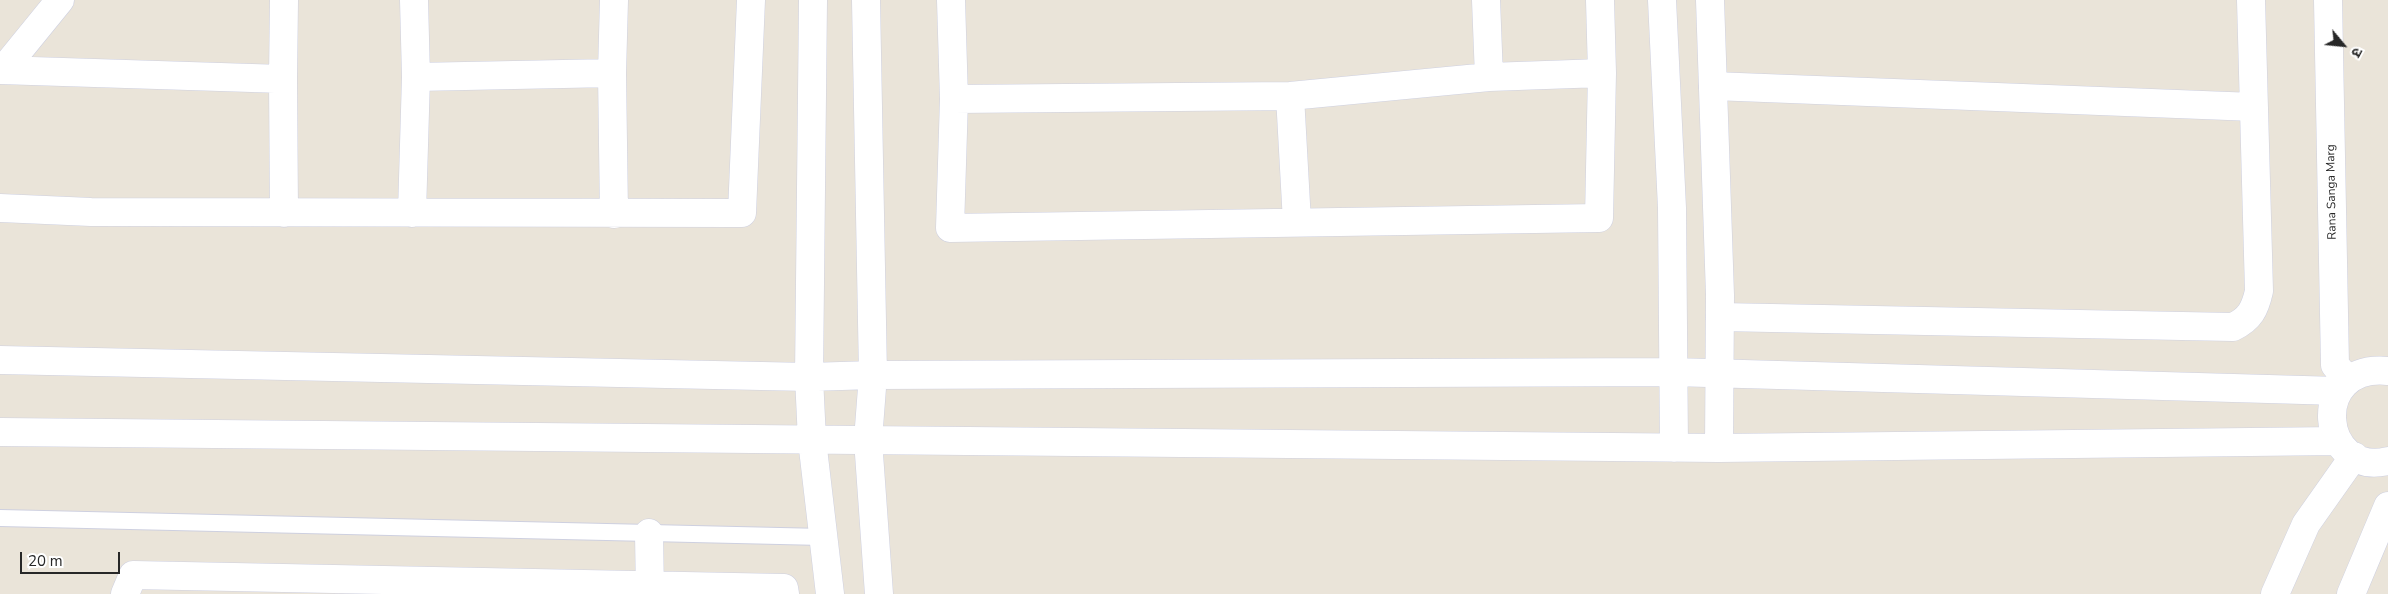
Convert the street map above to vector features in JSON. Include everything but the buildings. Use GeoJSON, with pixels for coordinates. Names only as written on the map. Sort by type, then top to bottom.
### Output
{"type":"FeatureCollection","features":[{"type":"Feature","properties":{"kind":"street"},"geometry":{"type":"LineString","coordinates":[[1,70],[60,0]]}},
{"type":"Feature","properties":{"kind":"street"},"geometry":{"type":"LineString","coordinates":[[284,0],[284,213]]}},
{"type":"Feature","properties":{"kind":"street"},"geometry":{"type":"LineString","coordinates":[[412,213],[416,77],[414,0]]}},
{"type":"Feature","properties":{"kind":"street"},"geometry":{"type":"LineString","coordinates":[[614,0],[612,73],[614,214]]}},
{"type":"Feature","properties":{"kind":"street"},"geometry":{"type":"LineString","coordinates":[[0,208],[91,212],[742,213],[751,0]]}},
{"type":"Feature","properties":{"kind":"street"},"geometry":{"type":"LineString","coordinates":[[812,0],[809,377],[812,440],[830,594]]}},
{"type":"Feature","properties":{"kind":"street"},"geometry":{"type":"LineString","coordinates":[[866,0],[874,374],[868,440],[879,594]]}},
{"type":"Feature","properties":{"kind":"street"},"geometry":{"type":"LineString","coordinates":[[951,0],[954,99],[950,228],[1599,218],[1602,73],[1600,0]]}},
{"type":"Feature","properties":{"kind":"street"},"geometry":{"type":"LineString","coordinates":[[1486,0],[1489,78]]}},
{"type":"Feature","properties":{"kind":"street"},"geometry":{"type":"LineString","coordinates":[[1662,0],[1672,208],[1674,448]]}},
{"type":"Feature","properties":{"kind":"street"},"geometry":{"type":"LineString","coordinates":[[1710,0],[1720,317],[1718,372],[1719,448]]}},
{"type":"Feature","properties":{"kind":"street"},"geometry":{"type":"LineString","coordinates":[[1720,317],[2233,327],[2246,322],[2256,308],[2259,291],[2251,0]]}},
{"type":"Feature","properties":{"kind":"street","name":"Rana Sanga Marg"},"geometry":{"type":"LineString","coordinates":[[2328,0],[2335,365],[2343,386]]}},
{"type":"Feature","properties":{"kind":"street"},"geometry":{"type":"LineString","coordinates":[[1,70],[283,79]]}},
{"type":"Feature","properties":{"kind":"street"},"geometry":{"type":"LineString","coordinates":[[416,77],[612,73]]}},
{"type":"Feature","properties":{"kind":"street"},"geometry":{"type":"LineString","coordinates":[[954,99],[1290,96],[1489,78],[1602,73]]}},
{"type":"Feature","properties":{"kind":"street"},"geometry":{"type":"LineString","coordinates":[[1712,86],[2254,107]]}},
{"type":"Feature","properties":{"kind":"street"},"geometry":{"type":"LineString","coordinates":[[1290,96],[1297,222]]}},
{"type":"Feature","properties":{"kind":"street"},"geometry":{"type":"LineString","coordinates":[[0,360],[809,377],[874,374],[1718,372],[2343,386]]}},
{"type":"Feature","properties":{"kind":"street"},"geometry":{"type":"LineString","coordinates":[[2388,370],[2360,373],[2343,386],[2333,403],[2331,416],[2332,429],[2346,449],[2367,462],[2388,461]]}},
{"type":"Feature","properties":{"kind":"street"},"geometry":{"type":"LineString","coordinates":[[0,432],[1674,448],[2346,449]]}},
{"type":"Feature","properties":{"kind":"street"},"geometry":{"type":"LineString","coordinates":[[2275,594],[2306,524],[2346,449]]}},
{"type":"Feature","properties":{"kind":"street"},"geometry":{"type":"LineString","coordinates":[[2351,594],[2388,506]]}},
{"type":"Feature","properties":{"kind":"street"},"geometry":{"type":"LineString","coordinates":[[649,533],[650,590]]}},
{"type":"Feature","properties":{"kind":"street"},"geometry":{"type":"LineString","coordinates":[[125,594],[133,575],[650,590],[784,588],[784,594]]}},
{"type":"Feature","properties":{"kind":"lane"},"geometry":{"type":"LineString","coordinates":[[0,518],[823,537]]}}]}
